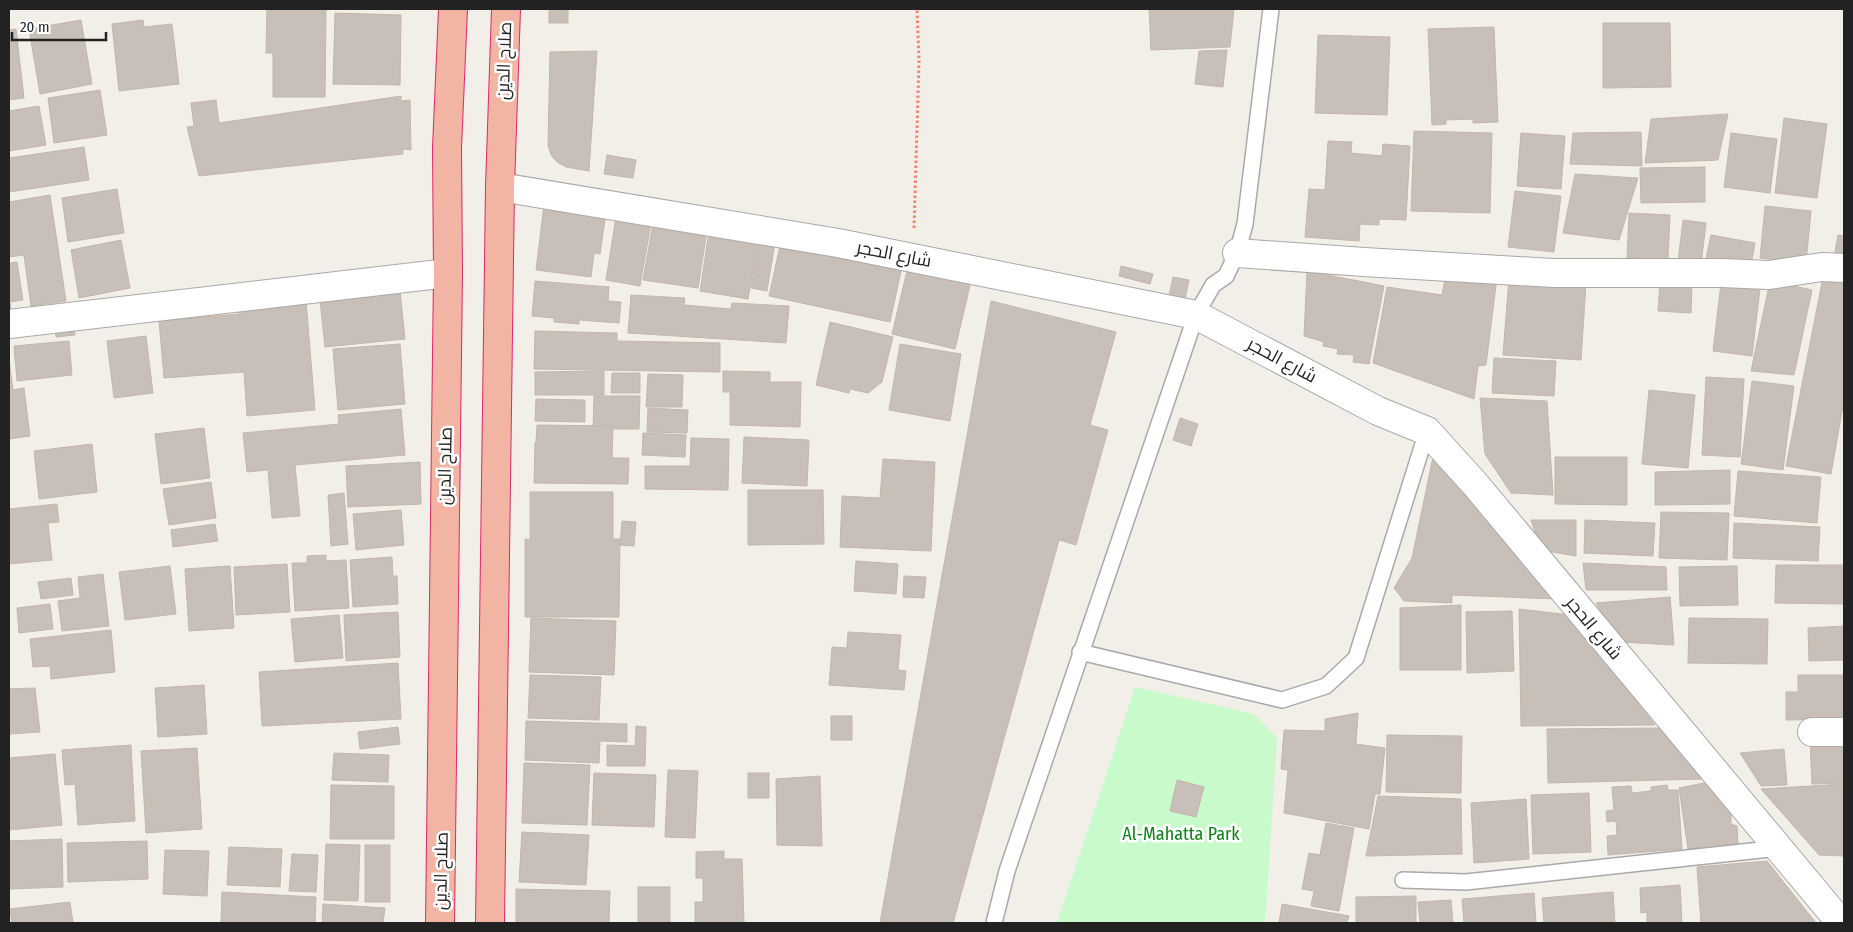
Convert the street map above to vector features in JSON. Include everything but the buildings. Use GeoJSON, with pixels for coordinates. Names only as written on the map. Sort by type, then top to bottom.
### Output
{"type":"FeatureCollection","features":[{"type":"Feature","properties":{"kind":"highway","name":"صلاح الدين"},"geometry":{"type":"LineString","coordinates":[[440,923],[448,274],[447,148],[453,9]]}},
{"type":"Feature","properties":{"kind":"highway","name":"صلاح الدين"},"geometry":{"type":"LineString","coordinates":[[490,923],[500,187],[506,9]]}},
{"type":"Feature","properties":{"kind":"street","name":"شارع الحجر"},"geometry":{"type":"LineString","coordinates":[[500,187],[838,243],[1196,315],[1378,411],[1427,431],[1475,484],[1840,923]]}},
{"type":"Feature","properties":{"kind":"street"},"geometry":{"type":"LineString","coordinates":[[1237,253],[1554,273],[1722,273],[1769,275],[1822,267],[1844,268]]}},
{"type":"Feature","properties":{"kind":"street"},"geometry":{"type":"LineString","coordinates":[[9,324],[448,274]]}},
{"type":"Feature","properties":{"kind":"street"},"geometry":{"type":"LineString","coordinates":[[1812,732],[1844,732]]}},
{"type":"Feature","properties":{"kind":"lane"},"geometry":{"type":"LineString","coordinates":[[994,923],[1007,871],[1196,315],[1213,285],[1226,276],[1237,253],[1245,224],[1271,9]]}},
{"type":"Feature","properties":{"kind":"lane"},"geometry":{"type":"LineString","coordinates":[[1080,652],[1282,700],[1326,686],[1356,658],[1427,431]]}},
{"type":"Feature","properties":{"kind":"lane"},"geometry":{"type":"LineString","coordinates":[[1404,880],[1466,882],[1779,848]]}},
{"type":"Feature","properties":{"kind":"path"},"geometry":{"type":"LineString","coordinates":[[913,258],[919,61],[916,9]]}},
{"type":"Feature","properties":{"kind":"green space","name":"Al-Mahatta Park"},"geometry":{"type":"Polygon","coordinates":[[[1135,687],[1254,714],[1277,738],[1265,923],[1057,923],[1135,687]]]}}]}
